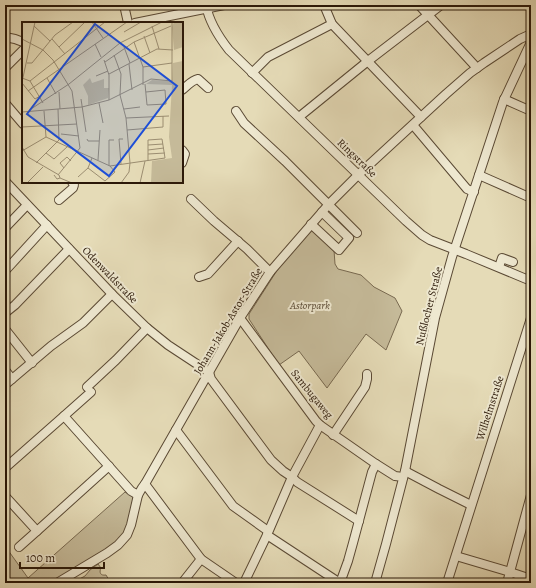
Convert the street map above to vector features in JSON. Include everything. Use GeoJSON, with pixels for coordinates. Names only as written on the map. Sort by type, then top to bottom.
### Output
{"type":"FeatureCollection","features":[{"type":"Feature","properties":{"kind":"street"},"geometry":{"type":"LineString","coordinates":[[124,5],[128,22]]}},
{"type":"Feature","properties":{"kind":"street"},"geometry":{"type":"LineString","coordinates":[[139,22],[206,7],[224,5]]}},
{"type":"Feature","properties":{"kind":"street"},"geometry":{"type":"LineString","coordinates":[[324,5],[332,24],[421,117]]}},
{"type":"Feature","properties":{"kind":"street"},"geometry":{"type":"LineString","coordinates":[[420,5],[477,68]]}},
{"type":"Feature","properties":{"kind":"street"},"geometry":{"type":"LineString","coordinates":[[298,117],[441,5]]}},
{"type":"Feature","properties":{"kind":"street","name":"Ringstraße"},"geometry":{"type":"LineString","coordinates":[[206,7],[212,25],[229,50],[422,235],[430,240],[531,281]]}},
{"type":"Feature","properties":{"kind":"street"},"geometry":{"type":"LineString","coordinates":[[252,73],[268,57],[332,24]]}},
{"type":"Feature","properties":{"kind":"street","name":"Johann-Jakob-Astor-Straße"},"geometry":{"type":"LineString","coordinates":[[57,583],[107,554],[127,535],[131,525],[138,495],[240,318],[270,272],[311,224],[358,175],[446,94],[477,68],[512,44],[531,34]]}},
{"type":"Feature","properties":{"kind":"street"},"geometry":{"type":"LineString","coordinates":[[5,37],[22,42]]}},
{"type":"Feature","properties":{"kind":"street","name":"Nußlocher Straße"},"geometry":{"type":"LineString","coordinates":[[374,583],[386,544],[404,474],[435,318],[496,121],[504,99],[531,42]]}},
{"type":"Feature","properties":{"kind":"street"},"geometry":{"type":"LineString","coordinates":[[5,68],[22,51]]}},
{"type":"Feature","properties":{"kind":"street"},"geometry":{"type":"LineString","coordinates":[[183,89],[196,79],[208,88]]}},
{"type":"Feature","properties":{"kind":"street"},"geometry":{"type":"LineString","coordinates":[[504,99],[531,111]]}},
{"type":"Feature","properties":{"kind":"street"},"geometry":{"type":"LineString","coordinates":[[5,103],[22,123]]}},
{"type":"Feature","properties":{"kind":"street"},"geometry":{"type":"LineString","coordinates":[[236,111],[244,123],[285,161],[357,233]]}},
{"type":"Feature","properties":{"kind":"street"},"geometry":{"type":"LineString","coordinates":[[413,125],[467,189],[474,192]]}},
{"type":"Feature","properties":{"kind":"street"},"geometry":{"type":"LineString","coordinates":[[479,175],[531,198]]}},
{"type":"Feature","properties":{"kind":"street","name":"Odenwaldstraße"},"geometry":{"type":"LineString","coordinates":[[6,183],[112,294],[147,328],[168,345],[209,372]]}},
{"type":"Feature","properties":{"kind":"street"},"geometry":{"type":"LineString","coordinates":[[59,200],[72,188],[74,185],[73,183]]}},
{"type":"Feature","properties":{"kind":"street"},"geometry":{"type":"LineString","coordinates":[[191,199],[270,272]]}},
{"type":"Feature","properties":{"kind":"street"},"geometry":{"type":"LineString","coordinates":[[5,228],[27,205]]}},
{"type":"Feature","properties":{"kind":"street"},"geometry":{"type":"LineString","coordinates":[[311,224],[339,250],[349,238],[322,212]]}},
{"type":"Feature","properties":{"kind":"street"},"geometry":{"type":"LineString","coordinates":[[5,271],[47,225]]}},
{"type":"Feature","properties":{"kind":"street"},"geometry":{"type":"LineString","coordinates":[[199,276],[208,274],[238,241]]}},
{"type":"Feature","properties":{"kind":"street"},"geometry":{"type":"LineString","coordinates":[[5,313],[15,305],[69,249]]}},
{"type":"Feature","properties":{"kind":"street"},"geometry":{"type":"LineString","coordinates":[[499,267],[502,258],[514,262]]}},
{"type":"Feature","properties":{"kind":"street"},"geometry":{"type":"LineString","coordinates":[[5,385],[83,322],[112,294]]}},
{"type":"Feature","properties":{"kind":"street","name":"Sambugaweg"},"geometry":{"type":"LineString","coordinates":[[240,318],[320,426],[395,476],[404,474],[471,505]]}},
{"type":"Feature","properties":{"kind":"street","name":"Wilhelmstraße"},"geometry":{"type":"LineString","coordinates":[[447,583],[531,318]]}},
{"type":"Feature","properties":{"kind":"street"},"geometry":{"type":"LineString","coordinates":[[5,468],[64,416],[147,328]]}},
{"type":"Feature","properties":{"kind":"street"},"geometry":{"type":"LineString","coordinates":[[5,329],[32,362]]}},
{"type":"Feature","properties":{"kind":"street"},"geometry":{"type":"LineString","coordinates":[[5,370],[12,378]]}},
{"type":"Feature","properties":{"kind":"street"},"geometry":{"type":"LineString","coordinates":[[209,372],[211,379],[271,460],[297,482],[359,521]]}},
{"type":"Feature","properties":{"kind":"street"},"geometry":{"type":"LineString","coordinates":[[333,435],[365,387],[367,374]]}},
{"type":"Feature","properties":{"kind":"street"},"geometry":{"type":"LineString","coordinates":[[64,416],[131,491],[138,495]]}},
{"type":"Feature","properties":{"kind":"street"},"geometry":{"type":"LineString","coordinates":[[244,583],[292,477],[320,426]]}},
{"type":"Feature","properties":{"kind":"street"},"geometry":{"type":"LineString","coordinates":[[176,430],[233,506],[267,533],[340,583],[348,561],[372,472],[376,464]]}},
{"type":"Feature","properties":{"kind":"street"},"geometry":{"type":"LineString","coordinates":[[19,547],[109,466]]}},
{"type":"Feature","properties":{"kind":"street"},"geometry":{"type":"LineString","coordinates":[[145,484],[201,559],[236,583]]}},
{"type":"Feature","properties":{"kind":"street"},"geometry":{"type":"LineString","coordinates":[[507,583],[531,495]]}},
{"type":"Feature","properties":{"kind":"street"},"geometry":{"type":"LineString","coordinates":[[5,496],[37,531]]}},
{"type":"Feature","properties":{"kind":"street"},"geometry":{"type":"LineString","coordinates":[[456,556],[531,579]]}},
{"type":"Feature","properties":{"kind":"street"},"geometry":{"type":"LineString","coordinates":[[182,583],[201,559]]}},
{"type":"Feature","properties":{"kind":"green space","name":"Astorpark"},"geometry":{"type":"Polygon","coordinates":[[[312,229],[334,250],[335,264],[338,269],[361,275],[374,287],[395,298],[402,311],[386,350],[366,334],[327,388],[299,351],[279,365],[249,319],[249,314],[278,269],[312,229]]]}},
{"type":"Feature","properties":{"kind":"green space"},"geometry":{"type":"Polygon","coordinates":[[[125,492],[134,497],[125,533],[108,550],[50,583],[5,583],[5,546],[28,578],[125,492]]]}},
{"type":"Feature","properties":{"kind":"green space"},"geometry":{"type":"Polygon","coordinates":[[[98,564],[101,568],[100,573],[102,575],[106,575],[109,580],[100,581],[99,583],[72,583],[85,576],[98,564]]]}}]}
